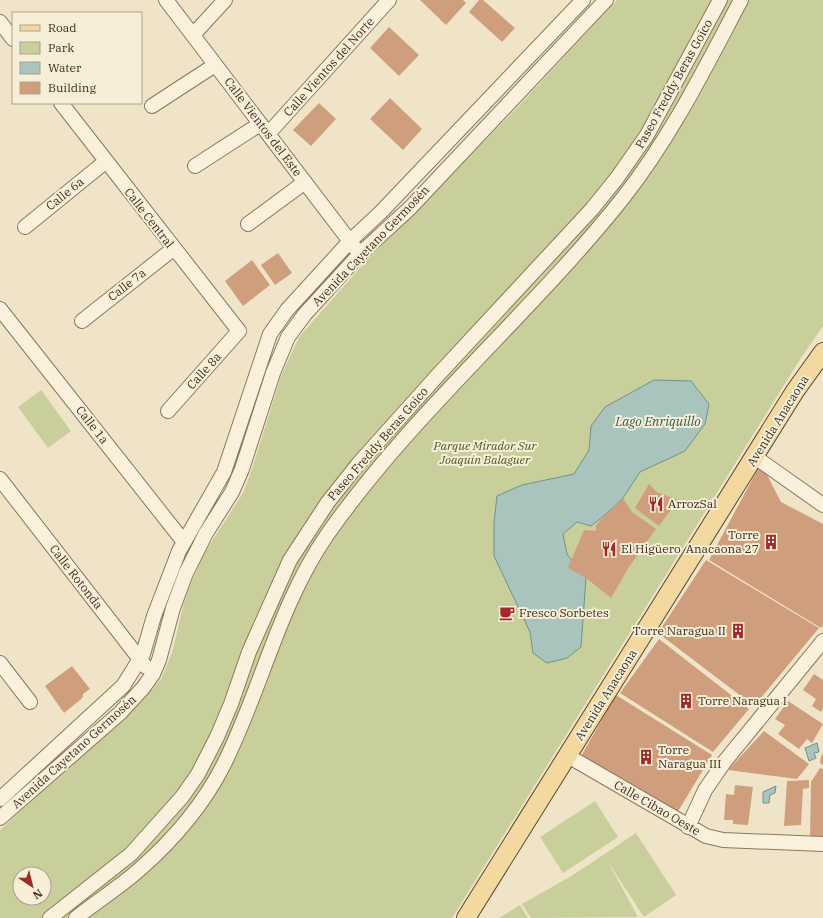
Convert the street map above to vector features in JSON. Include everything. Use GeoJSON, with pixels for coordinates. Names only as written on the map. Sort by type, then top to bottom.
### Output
{"type":"FeatureCollection","features":[{"type":"Feature","properties":{"kind":"main road","name":"Avenida Anacaona"},"geometry":{"type":"LineString","coordinates":[[466,918],[795,391],[823,352]]}},
{"type":"Feature","properties":{"kind":"street","name":"Calle Vientos del Este"},"geometry":{"type":"LineString","coordinates":[[166,0],[360,254]]}},
{"type":"Feature","properties":{"kind":"street"},"geometry":{"type":"LineString","coordinates":[[193,35],[225,0]]}},
{"type":"Feature","properties":{"kind":"street","name":"Calle Vientos del Norte"},"geometry":{"type":"LineString","coordinates":[[195,166],[264,129],[389,0]]}},
{"type":"Feature","properties":{"kind":"street","name":"Avenida Cayetano Germosén"},"geometry":{"type":"LineString","coordinates":[[0,800],[123,686],[140,660],[169,574],[184,542],[224,472],[270,334],[287,310],[350,241],[381,212],[583,0]]}},
{"type":"Feature","properties":{"kind":"street","name":"Avenida Cayetano Germosén"},"geometry":{"type":"LineString","coordinates":[[0,818],[120,713],[143,688],[153,674],[159,660],[173,608],[186,573],[206,533],[232,492],[242,469],[273,373],[288,337],[304,314],[360,254],[410,208],[606,0]]}},
{"type":"Feature","properties":{"kind":"street","name":"Paseo Freddy Beras Goico"},"geometry":{"type":"LineString","coordinates":[[50,918],[131,854],[182,797],[198,774],[217,737],[231,704],[249,652],[290,560],[328,502],[359,463],[437,376],[592,209],[647,135],[720,0]]}},
{"type":"Feature","properties":{"kind":"street","name":"Paseo Freddy Beras Goico"},"geometry":{"type":"LineString","coordinates":[[76,918],[143,867],[184,824],[200,802],[222,769],[242,726],[284,612],[299,581],[325,538],[374,472],[587,241],[623,198],[658,152],[741,0]]}},
{"type":"Feature","properties":{"kind":"street"},"geometry":{"type":"LineString","coordinates":[[0,22],[12,38]]}},
{"type":"Feature","properties":{"kind":"street"},"geometry":{"type":"LineString","coordinates":[[152,106],[215,65]]}},
{"type":"Feature","properties":{"kind":"street","name":"Calle Central"},"geometry":{"type":"LineString","coordinates":[[62,104],[105,162],[239,331]]}},
{"type":"Feature","properties":{"kind":"street","name":"Calle 6a"},"geometry":{"type":"LineString","coordinates":[[25,227],[105,162]]}},
{"type":"Feature","properties":{"kind":"street"},"geometry":{"type":"LineString","coordinates":[[248,224],[305,182]]}},
{"type":"Feature","properties":{"kind":"street","name":"Calle 7a"},"geometry":{"type":"LineString","coordinates":[[82,321],[173,249]]}},
{"type":"Feature","properties":{"kind":"street","name":"Calle 1a"},"geometry":{"type":"LineString","coordinates":[[0,309],[184,542]]}},
{"type":"Feature","properties":{"kind":"street","name":"Calle 8a"},"geometry":{"type":"LineString","coordinates":[[168,411],[239,331]]}},
{"type":"Feature","properties":{"kind":"street"},"geometry":{"type":"LineString","coordinates":[[755,457],[823,505]]}},
{"type":"Feature","properties":{"kind":"street","name":"Calle Rotonda"},"geometry":{"type":"LineString","coordinates":[[0,479],[140,660],[153,674]]}},
{"type":"Feature","properties":{"kind":"street"},"geometry":{"type":"LineString","coordinates":[[688,827],[705,790],[725,761],[823,641]]}},
{"type":"Feature","properties":{"kind":"street"},"geometry":{"type":"LineString","coordinates":[[0,663],[30,702]]}},
{"type":"Feature","properties":{"kind":"street","name":"Calle Cibao Oeste"},"geometry":{"type":"LineString","coordinates":[[568,756],[688,827],[706,836],[723,840],[823,844]]}},
{"type":"Feature","properties":{"kind":"green space","name":"Parque Mirador Sur Joaquín Balaguer"},"geometry":{"type":"Polygon","coordinates":[[[617,0],[823,0],[823,326],[801,358],[452,918],[0,918],[0,830],[150,692],[161,679],[172,653],[185,598],[203,555],[243,493],[281,376],[299,337],[366,261],[514,111],[617,0]]]}},
{"type":"Feature","properties":{"kind":"green space"},"geometry":{"type":"Polygon","coordinates":[[[41,390],[71,431],[48,448],[18,407],[41,390]]]}},
{"type":"Feature","properties":{"kind":"green space"},"geometry":{"type":"Polygon","coordinates":[[[595,801],[618,837],[563,873],[540,837],[595,801]]]}},
{"type":"Feature","properties":{"kind":"green space"},"geometry":{"type":"Polygon","coordinates":[[[636,833],[676,895],[644,917],[608,862],[638,917],[531,918],[522,904],[573,875],[636,833]]]}},
{"type":"Feature","properties":{"kind":"green space"},"geometry":{"type":"Polygon","coordinates":[[[520,905],[528,918],[499,918],[520,905]]]}},
{"type":"Feature","properties":{"kind":"water","name":"Lago Enriquillo"},"geometry":{"type":"Polygon","coordinates":[[[654,380],[691,381],[709,404],[705,424],[685,451],[640,472],[623,498],[604,516],[591,526],[577,522],[563,534],[567,554],[586,578],[581,647],[567,658],[547,663],[533,653],[530,632],[494,556],[494,523],[497,496],[522,485],[574,474],[589,450],[591,426],[605,407],[654,380]]]}},
{"type":"Feature","properties":{"kind":"water"},"geometry":{"type":"Polygon","coordinates":[[[817,743],[819,752],[814,753],[816,758],[809,761],[805,748],[817,743]]]}},
{"type":"Feature","properties":{"kind":"water"},"geometry":{"type":"Polygon","coordinates":[[[776,786],[775,793],[770,795],[769,803],[763,803],[763,792],[776,786]]]}},
{"type":"Feature","properties":{"kind":"building"},"geometry":{"type":"Polygon","coordinates":[[[420,0],[463,0],[466,3],[446,25],[420,0]]]}},
{"type":"Feature","properties":{"kind":"building"},"geometry":{"type":"Polygon","coordinates":[[[479,0],[483,0],[515,28],[502,42],[469,12],[479,0]]]}},
{"type":"Feature","properties":{"kind":"building"},"geometry":{"type":"Polygon","coordinates":[[[389,27],[419,55],[399,76],[370,48],[389,27]]]}},
{"type":"Feature","properties":{"kind":"building"},"geometry":{"type":"Polygon","coordinates":[[[390,98],[422,129],[403,150],[370,119],[390,98]]]}},
{"type":"Feature","properties":{"kind":"building"},"geometry":{"type":"Polygon","coordinates":[[[319,103],[336,119],[311,146],[293,130],[319,103]]]}},
{"type":"Feature","properties":{"kind":"building"},"geometry":{"type":"Polygon","coordinates":[[[278,253],[292,273],[275,285],[261,265],[278,253]]]}},
{"type":"Feature","properties":{"kind":"building"},"geometry":{"type":"Polygon","coordinates":[[[252,260],[270,285],[243,306],[225,281],[252,260]]]}},
{"type":"Feature","properties":{"kind":"building","name":"Torre Anacaona 27"},"geometry":{"type":"Polygon","coordinates":[[[761,463],[781,502],[823,524],[823,625],[821,628],[709,560],[761,463]]]}},
{"type":"Feature","properties":{"kind":"building","name":"ArrozSal"},"geometry":{"type":"Polygon","coordinates":[[[649,484],[657,492],[678,500],[659,526],[635,508],[649,484]]]}},
{"type":"Feature","properties":{"kind":"building","name":"El Higüero"},"geometry":{"type":"Polygon","coordinates":[[[623,498],[632,512],[656,529],[629,567],[611,598],[586,578],[568,568],[584,530],[596,531],[596,525],[623,498]]]}},
{"type":"Feature","properties":{"kind":"building","name":"Torre Naragua II"},"geometry":{"type":"Polygon","coordinates":[[[706,560],[819,628],[754,706],[658,633],[706,560]]]}},
{"type":"Feature","properties":{"kind":"building","name":"Torre Naragua I"},"geometry":{"type":"Polygon","coordinates":[[[659,639],[749,709],[713,752],[620,693],[659,639]]]}},
{"type":"Feature","properties":{"kind":"building"},"geometry":{"type":"Polygon","coordinates":[[[72,666],[90,689],[83,694],[83,697],[80,700],[64,713],[45,686],[72,666]]]}},
{"type":"Feature","properties":{"kind":"building"},"geometry":{"type":"Polygon","coordinates":[[[814,674],[823,680],[823,708],[821,712],[812,706],[816,699],[803,690],[814,674]]]}},
{"type":"Feature","properties":{"kind":"building","name":"Torre Naragua III"},"geometry":{"type":"Polygon","coordinates":[[[616,695],[712,755],[674,818],[580,758],[616,695]]]}},
{"type":"Feature","properties":{"kind":"building"},"geometry":{"type":"Polygon","coordinates":[[[788,701],[823,724],[812,743],[807,739],[799,749],[778,734],[785,725],[775,719],[788,701]]]}},
{"type":"Feature","properties":{"kind":"building"},"geometry":{"type":"Polygon","coordinates":[[[764,731],[809,764],[797,779],[728,770],[764,731]]]}},
{"type":"Feature","properties":{"kind":"building"},"geometry":{"type":"Polygon","coordinates":[[[823,753],[823,765],[820,763],[823,753]]]}},
{"type":"Feature","properties":{"kind":"building"},"geometry":{"type":"Polygon","coordinates":[[[820,768],[823,769],[823,838],[810,838],[811,782],[820,768]]]}},
{"type":"Feature","properties":{"kind":"building"},"geometry":{"type":"Polygon","coordinates":[[[809,780],[809,788],[803,789],[801,825],[784,826],[787,781],[809,780]]]}},
{"type":"Feature","properties":{"kind":"building"},"geometry":{"type":"Polygon","coordinates":[[[735,785],[753,787],[748,825],[733,824],[733,820],[724,820],[726,794],[734,795],[735,785]]]}},
{"type":"Feature","properties":{"kind":"place","name":"ArrozSal"},"geometry":{"type":"Point","coordinates":[656,504]}},
{"type":"Feature","properties":{"kind":"place","name":"Torre Anacaona 27"},"geometry":{"type":"Point","coordinates":[771,542]}},
{"type":"Feature","properties":{"kind":"place","name":"El Higüero"},"geometry":{"type":"Point","coordinates":[609,549]}},
{"type":"Feature","properties":{"kind":"place","name":"Fresco Sorbetes"},"geometry":{"type":"Point","coordinates":[507,613]}},
{"type":"Feature","properties":{"kind":"place","name":"Torre Naragua II"},"geometry":{"type":"Point","coordinates":[738,631]}},
{"type":"Feature","properties":{"kind":"place","name":"Torre Naragua I"},"geometry":{"type":"Point","coordinates":[686,701]}},
{"type":"Feature","properties":{"kind":"place","name":"Torre Naragua III"},"geometry":{"type":"Point","coordinates":[646,757]}}]}
